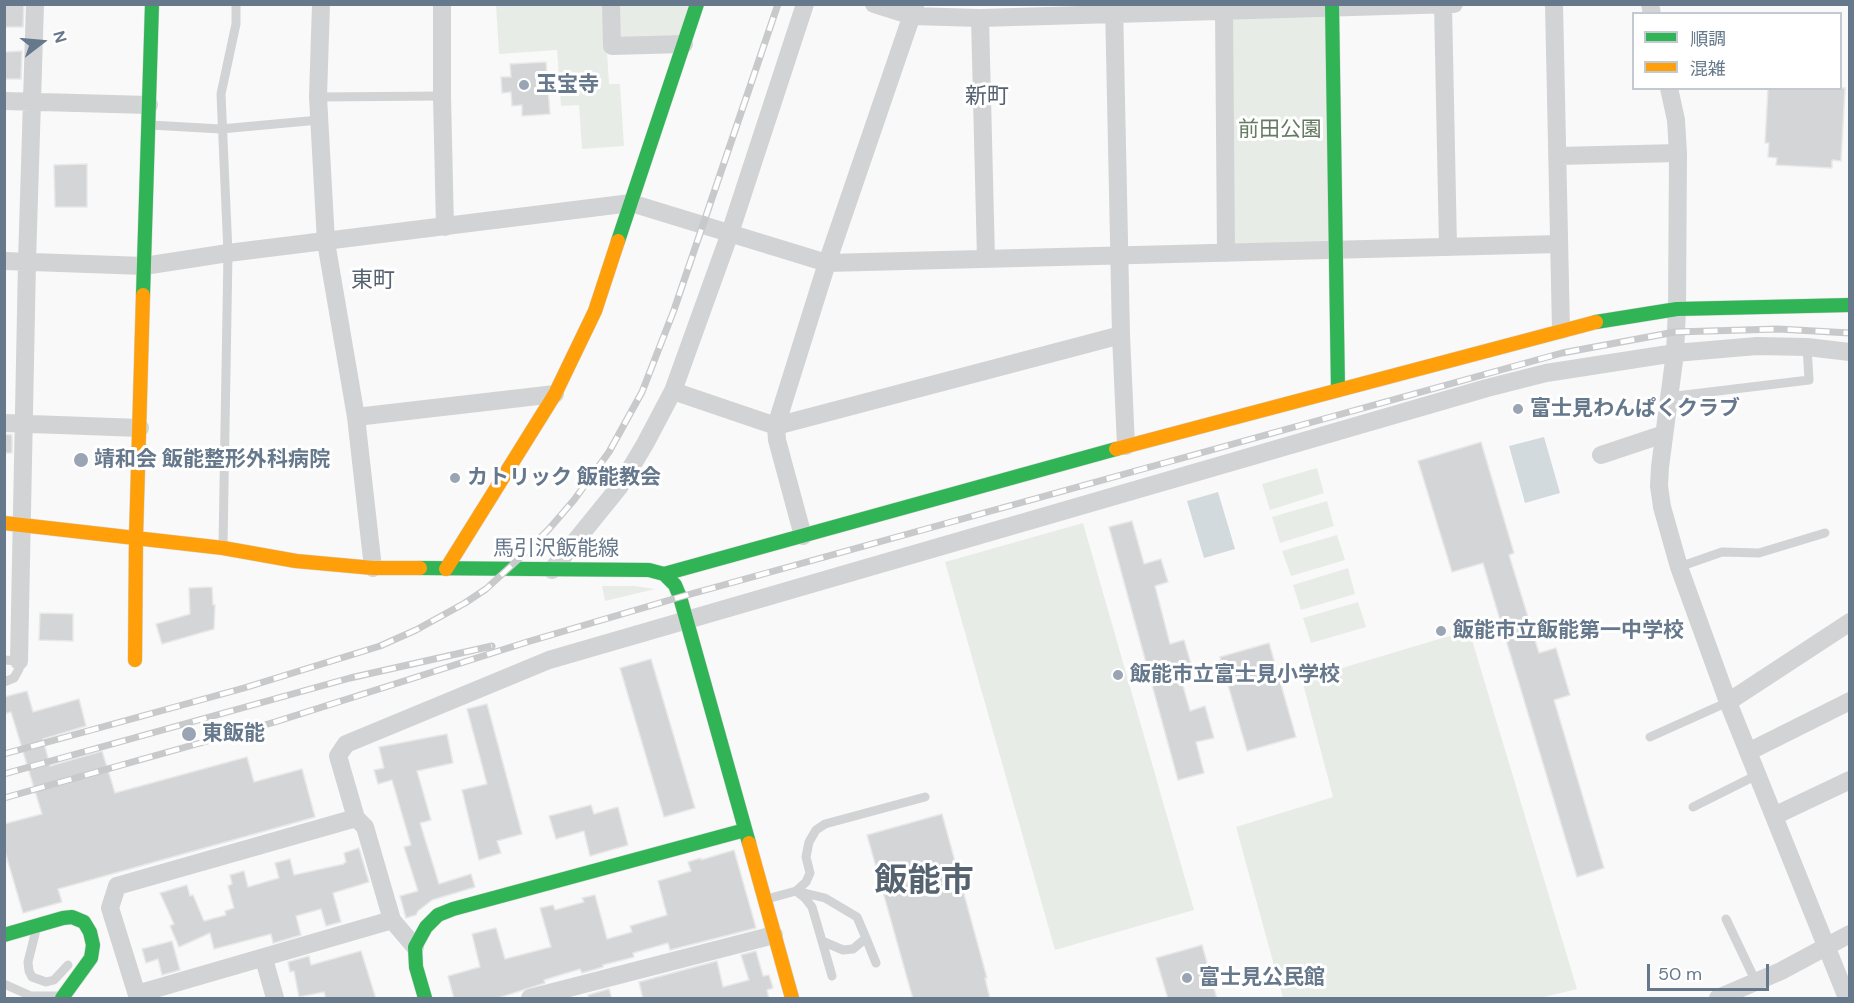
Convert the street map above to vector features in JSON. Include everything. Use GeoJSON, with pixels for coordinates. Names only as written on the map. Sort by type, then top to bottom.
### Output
{"type":"FeatureCollection","features":[{"type":"Feature","properties":{"kind":"street"},"geometry":{"type":"LineString","coordinates":[[12,661],[14,524],[24,424],[35,4]]}},
{"type":"Feature","properties":{"kind":"street"},"geometry":{"type":"LineString","coordinates":[[135,660],[136,537],[152,4]]}},
{"type":"Feature","properties":{"kind":"street"},"geometry":{"type":"LineString","coordinates":[[321,4],[318,97],[326,242],[356,417],[373,568]]}},
{"type":"Feature","properties":{"kind":"street"},"geometry":{"type":"LineString","coordinates":[[442,4],[445,227]]}},
{"type":"Feature","properties":{"kind":"street"},"geometry":{"type":"LineString","coordinates":[[611,4],[612,46],[684,44]]}},
{"type":"Feature","properties":{"kind":"street"},"geometry":{"type":"LineString","coordinates":[[446,569],[555,394],[595,311],[697,4]]}},
{"type":"Feature","properties":{"kind":"street"},"geometry":{"type":"LineString","coordinates":[[552,570],[620,486],[673,391],[730,233],[805,4]]}},
{"type":"Feature","properties":{"kind":"street"},"geometry":{"type":"LineString","coordinates":[[874,4],[980,18],[1114,9],[1224,11],[1454,4]]}},
{"type":"Feature","properties":{"kind":"street"},"geometry":{"type":"LineString","coordinates":[[1554,4],[1561,330]]}},
{"type":"Feature","properties":{"kind":"street"},"geometry":{"type":"LineString","coordinates":[[1443,5],[1448,247]]}},
{"type":"Feature","properties":{"kind":"street"},"geometry":{"type":"LineString","coordinates":[[1332,6],[1338,390]]}},
{"type":"Feature","properties":{"kind":"street"},"geometry":{"type":"LineString","coordinates":[[1114,9],[1121,335],[1126,446]]}},
{"type":"Feature","properties":{"kind":"street"},"geometry":{"type":"LineString","coordinates":[[802,536],[777,440],[776,426],[827,263],[914,10]]}},
{"type":"Feature","properties":{"kind":"street"},"geometry":{"type":"LineString","coordinates":[[1224,11],[1226,253]]}},
{"type":"Feature","properties":{"kind":"street"},"geometry":{"type":"LineString","coordinates":[[980,18],[986,259]]}},
{"type":"Feature","properties":{"kind":"street"},"geometry":{"type":"LineString","coordinates":[[1670,90],[1676,120],[1678,153],[1677,309],[1675,353],[1659,486],[1662,507],[1679,567],[1728,702],[1847,999]]}},
{"type":"Feature","properties":{"kind":"street"},"geometry":{"type":"LineString","coordinates":[[4,101],[149,105]]}},
{"type":"Feature","properties":{"kind":"street"},"geometry":{"type":"LineString","coordinates":[[1558,156],[1678,153]]}},
{"type":"Feature","properties":{"kind":"street"},"geometry":{"type":"LineString","coordinates":[[4,261],[144,266],[228,253],[630,203],[827,263],[1560,244]]}},
{"type":"Feature","properties":{"kind":"street"},"geometry":{"type":"LineString","coordinates":[[792,999],[687,619],[675,585],[664,574],[1126,446],[1604,320],[1677,309],[1850,305]]}},
{"type":"Feature","properties":{"kind":"street"},"geometry":{"type":"LineString","coordinates":[[673,391],[776,426],[1121,335]]}},
{"type":"Feature","properties":{"kind":"street"},"geometry":{"type":"LineString","coordinates":[[415,947],[392,920],[364,827],[356,818],[338,756],[346,744],[549,660],[1487,388],[1546,373],[1675,353],[1757,346],[1807,346],[1850,352]]}},
{"type":"Feature","properties":{"kind":"street"},"geometry":{"type":"LineString","coordinates":[[356,417],[555,394]]}},
{"type":"Feature","properties":{"kind":"street"},"geometry":{"type":"LineString","coordinates":[[4,423],[140,428]]}},
{"type":"Feature","properties":{"kind":"street"},"geometry":{"type":"LineString","coordinates":[[1601,455],[1664,434]]}},
{"type":"Feature","properties":{"kind":"street","name":"馬引沢飯能線"},"geometry":{"type":"LineString","coordinates":[[14,524],[223,548],[296,561],[373,568],[649,570],[664,574]]}},
{"type":"Feature","properties":{"kind":"street"},"geometry":{"type":"LineString","coordinates":[[1728,702],[1850,622]]}},
{"type":"Feature","properties":{"kind":"street"},"geometry":{"type":"LineString","coordinates":[[1748,752],[1850,701]]}},
{"type":"Feature","properties":{"kind":"street"},"geometry":{"type":"LineString","coordinates":[[1774,816],[1850,780]]}},
{"type":"Feature","properties":{"kind":"street"},"geometry":{"type":"LineString","coordinates":[[356,818],[117,886],[110,908],[137,996],[392,920]]}},
{"type":"Feature","properties":{"kind":"street"},"geometry":{"type":"LineString","coordinates":[[425,999],[416,967],[415,947],[426,927],[438,915],[745,830]]}},
{"type":"Feature","properties":{"kind":"street"},"geometry":{"type":"LineString","coordinates":[[84,922],[110,908]]}},
{"type":"Feature","properties":{"kind":"street"},"geometry":{"type":"LineString","coordinates":[[4,935],[63,918],[72,917],[84,922],[90,932],[93,945],[91,958],[63,997]]}},
{"type":"Feature","properties":{"kind":"street"},"geometry":{"type":"LineString","coordinates":[[1718,999],[1850,934]]}},
{"type":"Feature","properties":{"kind":"street"},"geometry":{"type":"LineString","coordinates":[[530,999],[774,935]]}},
{"type":"Feature","properties":{"kind":"street"},"geometry":{"type":"LineString","coordinates":[[264,958],[275,999]]}},
{"type":"Feature","properties":{"kind":"lane"},"geometry":{"type":"LineString","coordinates":[[223,548],[228,253],[221,94],[236,24],[236,4]]}},
{"type":"Feature","properties":{"kind":"lane"},"geometry":{"type":"LineString","coordinates":[[318,97],[442,96]]}},
{"type":"Feature","properties":{"kind":"lane"},"geometry":{"type":"LineString","coordinates":[[148,125],[221,129],[319,120]]}},
{"type":"Feature","properties":{"kind":"lane"},"geometry":{"type":"LineString","coordinates":[[1668,397],[1809,380],[1807,346]]}},
{"type":"Feature","properties":{"kind":"lane"},"geometry":{"type":"LineString","coordinates":[[1679,567],[1722,552],[1759,553],[1825,533]]}},
{"type":"Feature","properties":{"kind":"lane"},"geometry":{"type":"LineString","coordinates":[[4,682],[14,678],[20,669],[12,661]]}},
{"type":"Feature","properties":{"kind":"lane"},"geometry":{"type":"LineString","coordinates":[[1650,737],[1728,702]]}},
{"type":"Feature","properties":{"kind":"lane"},"geometry":{"type":"LineString","coordinates":[[1694,807],[1757,775]]}},
{"type":"Feature","properties":{"kind":"lane"},"geometry":{"type":"LineString","coordinates":[[765,900],[796,891],[806,882],[810,873],[806,857],[809,842],[816,830],[825,824],[925,797]]}},
{"type":"Feature","properties":{"kind":"lane"},"geometry":{"type":"LineString","coordinates":[[796,891],[825,898],[857,917],[876,963]]}},
{"type":"Feature","properties":{"kind":"lane"},"geometry":{"type":"LineString","coordinates":[[796,891],[812,907],[832,976]]}},
{"type":"Feature","properties":{"kind":"lane"},"geometry":{"type":"LineString","coordinates":[[1726,918],[1756,982]]}},
{"type":"Feature","properties":{"kind":"lane"},"geometry":{"type":"LineString","coordinates":[[38,925],[27,962],[32,977],[39,981],[54,980],[68,964]]}},
{"type":"Feature","properties":{"kind":"lane"},"geometry":{"type":"LineString","coordinates":[[822,941],[843,950],[853,949],[866,938]]}},
{"type":"Feature","properties":{"kind":"lane"},"geometry":{"type":"LineString","coordinates":[[4,984],[31,996],[63,997]]}},
{"type":"Feature","properties":{"kind":"green space"},"geometry":{"type":"Polygon","coordinates":[[[496,5],[604,5],[609,84],[620,84],[624,146],[582,149],[579,105],[561,106],[557,50],[499,54],[496,5]]]}},
{"type":"Feature","properties":{"kind":"green space"},"geometry":{"type":"Polygon","coordinates":[[[611,5],[697,5],[684,44],[612,46],[611,5]]]}},
{"type":"Feature","properties":{"kind":"green space","name":"前田公園"},"geometry":{"type":"Polygon","coordinates":[[[1332,8],[1336,250],[1226,253],[1224,11],[1332,8]]]}},
{"type":"Feature","properties":{"kind":"green space"},"geometry":{"type":"Polygon","coordinates":[[[1317,468],[1324,493],[1270,510],[1262,484],[1317,468]]]}},
{"type":"Feature","properties":{"kind":"green space"},"geometry":{"type":"Polygon","coordinates":[[[1327,501],[1334,526],[1280,543],[1272,517],[1327,501]]]}},
{"type":"Feature","properties":{"kind":"green space"},"geometry":{"type":"Polygon","coordinates":[[[1083,523],[1194,910],[1055,950],[945,562],[1083,523]]]}},
{"type":"Feature","properties":{"kind":"green space"},"geometry":{"type":"Polygon","coordinates":[[[1337,535],[1345,560],[1291,576],[1282,551],[1337,535]]]}},
{"type":"Feature","properties":{"kind":"green space"},"geometry":{"type":"Polygon","coordinates":[[[1348,568],[1355,594],[1301,610],[1293,585],[1348,568]]]}},
{"type":"Feature","properties":{"kind":"green space"},"geometry":{"type":"Polygon","coordinates":[[[602,586],[635,586],[655,589],[605,601],[602,586]]]}},
{"type":"Feature","properties":{"kind":"green space"},"geometry":{"type":"Polygon","coordinates":[[[1358,602],[1366,627],[1311,643],[1303,618],[1358,602]]]}},
{"type":"Feature","properties":{"kind":"green space"},"geometry":{"type":"Polygon","coordinates":[[[1469,630],[1577,989],[1540,998],[1283,998],[1236,827],[1333,797],[1302,680],[1469,630]]]}},
{"type":"Feature","properties":{"kind":"shaded area"},"geometry":{"type":"Polygon","coordinates":[[[1544,437],[1560,493],[1525,503],[1509,446],[1544,437]]]}},
{"type":"Feature","properties":{"kind":"shaded area"},"geometry":{"type":"Polygon","coordinates":[[[1218,492],[1235,549],[1204,558],[1187,501],[1218,492]]]}},
{"type":"Feature","properties":{"kind":"building"},"geometry":{"type":"Polygon","coordinates":[[[4,4],[24,4],[23,27],[4,27],[4,4]]]}},
{"type":"Feature","properties":{"kind":"building"},"geometry":{"type":"Polygon","coordinates":[[[22,51],[21,79],[4,79],[4,52],[22,51]]]}},
{"type":"Feature","properties":{"kind":"building","name":"玉宝寺"},"geometry":{"type":"Polygon","coordinates":[[[546,62],[550,114],[522,116],[522,105],[512,106],[511,92],[502,93],[501,77],[511,77],[510,64],[546,62]]]}},
{"type":"Feature","properties":{"kind":"building"},"geometry":{"type":"Polygon","coordinates":[[[1845,88],[1841,161],[1832,160],[1832,168],[1776,165],[1777,158],[1768,157],[1769,143],[1765,143],[1768,90],[1842,90],[1845,88]]]}},
{"type":"Feature","properties":{"kind":"building"},"geometry":{"type":"Polygon","coordinates":[[[87,164],[87,207],[55,207],[54,165],[87,164]]]}},
{"type":"Feature","properties":{"kind":"building"},"geometry":{"type":"Polygon","coordinates":[[[4,434],[12,435],[12,453],[4,453],[4,434]]]}},
{"type":"Feature","properties":{"kind":"building"},"geometry":{"type":"Polygon","coordinates":[[[1481,442],[1514,553],[1509,555],[1539,653],[1556,648],[1570,695],[1554,700],[1604,868],[1577,877],[1483,563],[1452,572],[1418,461],[1481,442]]]}},
{"type":"Feature","properties":{"kind":"building"},"geometry":{"type":"Polygon","coordinates":[[[1132,521],[1144,564],[1161,559],[1168,582],[1155,586],[1170,644],[1184,640],[1191,664],[1178,668],[1190,711],[1205,706],[1214,738],[1196,742],[1204,773],[1178,780],[1109,527],[1132,521]]]}},
{"type":"Feature","properties":{"kind":"building"},"geometry":{"type":"Polygon","coordinates":[[[212,587],[213,605],[215,605],[214,629],[162,644],[156,624],[190,614],[189,588],[212,587]]]}},
{"type":"Feature","properties":{"kind":"building"},"geometry":{"type":"Polygon","coordinates":[[[40,613],[73,614],[73,641],[39,640],[40,613]]]}},
{"type":"Feature","properties":{"kind":"building"},"geometry":{"type":"Polygon","coordinates":[[[1269,643],[1296,737],[1247,751],[1220,657],[1269,643]]]}},
{"type":"Feature","properties":{"kind":"building"},"geometry":{"type":"Polygon","coordinates":[[[651,659],[695,808],[664,817],[620,668],[651,659]]]}},
{"type":"Feature","properties":{"kind":"building"},"geometry":{"type":"Polygon","coordinates":[[[27,691],[33,712],[79,699],[86,726],[43,739],[50,766],[102,751],[115,793],[247,757],[254,782],[302,769],[315,817],[58,889],[62,902],[23,913],[4,848],[4,824],[42,814],[11,712],[4,714],[4,697],[27,691]]]}},
{"type":"Feature","properties":{"kind":"building"},"geometry":{"type":"Polygon","coordinates":[[[487,704],[522,834],[497,841],[501,853],[479,860],[462,790],[487,784],[467,709],[487,704]]]}},
{"type":"Feature","properties":{"kind":"building"},"geometry":{"type":"Polygon","coordinates":[[[447,734],[453,763],[417,771],[431,820],[420,823],[439,884],[471,874],[475,887],[432,900],[416,915],[406,918],[400,896],[418,891],[404,847],[411,845],[392,780],[378,784],[374,770],[384,768],[379,747],[447,734]]]}},
{"type":"Feature","properties":{"kind":"building"},"geometry":{"type":"Polygon","coordinates":[[[591,805],[594,814],[618,807],[628,845],[590,856],[584,831],[556,839],[549,816],[591,805]]]}},
{"type":"Feature","properties":{"kind":"building"},"geometry":{"type":"Polygon","coordinates":[[[942,814],[987,978],[985,978],[990,999],[913,999],[867,835],[942,814]]]}},
{"type":"Feature","properties":{"kind":"building"},"geometry":{"type":"Polygon","coordinates":[[[359,848],[369,882],[333,893],[341,922],[326,926],[321,909],[296,916],[301,935],[277,942],[273,943],[271,934],[214,949],[210,933],[179,947],[170,926],[174,924],[160,893],[187,885],[190,896],[193,895],[204,921],[226,915],[225,911],[234,908],[228,886],[232,884],[230,875],[244,871],[248,887],[279,878],[275,863],[290,859],[294,875],[344,864],[346,862],[344,853],[359,848]]]}},
{"type":"Feature","properties":{"kind":"building"},"geometry":{"type":"Polygon","coordinates":[[[734,850],[756,928],[670,950],[668,943],[633,953],[634,957],[603,965],[603,967],[582,973],[580,969],[544,980],[545,983],[495,999],[454,999],[448,976],[480,967],[472,934],[496,928],[505,959],[551,947],[540,908],[553,905],[555,910],[584,902],[582,898],[595,895],[607,939],[632,932],[630,926],[667,915],[658,881],[691,871],[688,862],[734,850]]]}},
{"type":"Feature","properties":{"kind":"building"},"geometry":{"type":"Polygon","coordinates":[[[172,941],[180,970],[162,975],[158,959],[146,963],[142,949],[172,941]]]}},
{"type":"Feature","properties":{"kind":"building","name":"富士見公民館"},"geometry":{"type":"Polygon","coordinates":[[[1202,945],[1217,999],[1168,999],[1156,958],[1202,945]]]}},
{"type":"Feature","properties":{"kind":"building"},"geometry":{"type":"Polygon","coordinates":[[[361,951],[376,999],[326,999],[324,992],[299,997],[294,971],[290,972],[288,962],[309,956],[311,965],[361,951]]]}},
{"type":"Feature","properties":{"kind":"building"},"geometry":{"type":"Polygon","coordinates":[[[756,951],[763,976],[769,975],[773,988],[767,990],[769,999],[643,999],[639,982],[717,961],[723,987],[749,980],[741,955],[756,951]]]}},
{"type":"Feature","properties":{"kind":"building"},"geometry":{"type":"Polygon","coordinates":[[[609,989],[612,999],[589,999],[588,995],[609,989]]]}},
{"type":"Feature","properties":{"kind":"railway"},"geometry":{"type":"LineString","coordinates":[[4,754],[244,688],[380,646],[416,630],[465,603],[486,589],[523,555],[574,500],[609,452],[642,392],[674,310],[778,4]]}},
{"type":"Feature","properties":{"kind":"railway"},"geometry":{"type":"LineString","coordinates":[[4,798],[275,722],[527,642],[680,597],[1562,353],[1675,332],[1778,329],[1850,333]]}},
{"type":"Feature","properties":{"kind":"railway"},"geometry":{"type":"LineString","coordinates":[[4,774],[350,678],[492,646]]}},
{"type":"Feature","properties":{"kind":"traffic: fast"},"geometry":{"type":"LineString","coordinates":[[143,295],[152,4]]}},
{"type":"Feature","properties":{"kind":"traffic: fast"},"geometry":{"type":"LineString","coordinates":[[618,241],[697,4]]}},
{"type":"Feature","properties":{"kind":"traffic: fast"},"geometry":{"type":"LineString","coordinates":[[1332,4],[1338,390]]}},
{"type":"Feature","properties":{"kind":"traffic: fast"},"geometry":{"type":"LineString","coordinates":[[1596,322],[1677,309],[1850,305]]}},
{"type":"Feature","properties":{"kind":"traffic: fast"},"geometry":{"type":"LineString","coordinates":[[664,574],[1116,449]]}},
{"type":"Feature","properties":{"kind":"traffic: fast"},"geometry":{"type":"LineString","coordinates":[[420,568],[649,570],[664,574],[675,585],[680,597],[749,843]]}},
{"type":"Feature","properties":{"kind":"traffic: fast"},"geometry":{"type":"LineString","coordinates":[[425,998],[416,967],[415,947],[426,927],[438,915],[745,830]]}},
{"type":"Feature","properties":{"kind":"traffic: fast"},"geometry":{"type":"LineString","coordinates":[[4,935],[63,918],[72,917],[84,922],[90,932],[93,945],[91,958],[62,998]]}},
{"type":"Feature","properties":{"kind":"traffic: slow"},"geometry":{"type":"LineString","coordinates":[[446,569],[555,394],[595,311],[618,241]]}},
{"type":"Feature","properties":{"kind":"traffic: slow"},"geometry":{"type":"LineString","coordinates":[[135,660],[143,295]]}},
{"type":"Feature","properties":{"kind":"traffic: slow"},"geometry":{"type":"LineString","coordinates":[[1116,449],[1596,322]]}},
{"type":"Feature","properties":{"kind":"traffic: slow"},"geometry":{"type":"LineString","coordinates":[[4,523],[223,548],[296,561],[373,568],[420,568]]}},
{"type":"Feature","properties":{"kind":"traffic: slow"},"geometry":{"type":"LineString","coordinates":[[749,843],[792,998]]}},
{"type":"Feature","properties":{"kind":"place","name":"玉宝寺"},"geometry":{"type":"Point","coordinates":[524,85]}},
{"type":"Feature","properties":{"kind":"place","name":"富士見わんぱくクラブ"},"geometry":{"type":"Point","coordinates":[1518,409]}},
{"type":"Feature","properties":{"kind":"place","name":"靖和会 飯能整形外科病院"},"geometry":{"type":"Point","coordinates":[81,460]}},
{"type":"Feature","properties":{"kind":"place","name":"カトリック 飯能教会"},"geometry":{"type":"Point","coordinates":[455,478]}},
{"type":"Feature","properties":{"kind":"place","name":"飯能市立飯能第一中学校"},"geometry":{"type":"Point","coordinates":[1441,631]}},
{"type":"Feature","properties":{"kind":"place","name":"飯能市立富士見小学校"},"geometry":{"type":"Point","coordinates":[1118,675]}},
{"type":"Feature","properties":{"kind":"place","name":"東飯能"},"geometry":{"type":"Point","coordinates":[189,734]}},
{"type":"Feature","properties":{"kind":"place","name":"富士見公民館"},"geometry":{"type":"Point","coordinates":[1187,978]}},
{"type":"Feature","properties":{"kind":"district","name":"新町"},"geometry":{"type":"Point","coordinates":[987,97]}},
{"type":"Feature","properties":{"kind":"district","name":"東町"},"geometry":{"type":"Point","coordinates":[373,281]}},
{"type":"Feature","properties":{"kind":"district","name":"飯能市"},"geometry":{"type":"Point","coordinates":[924,882]}}]}
